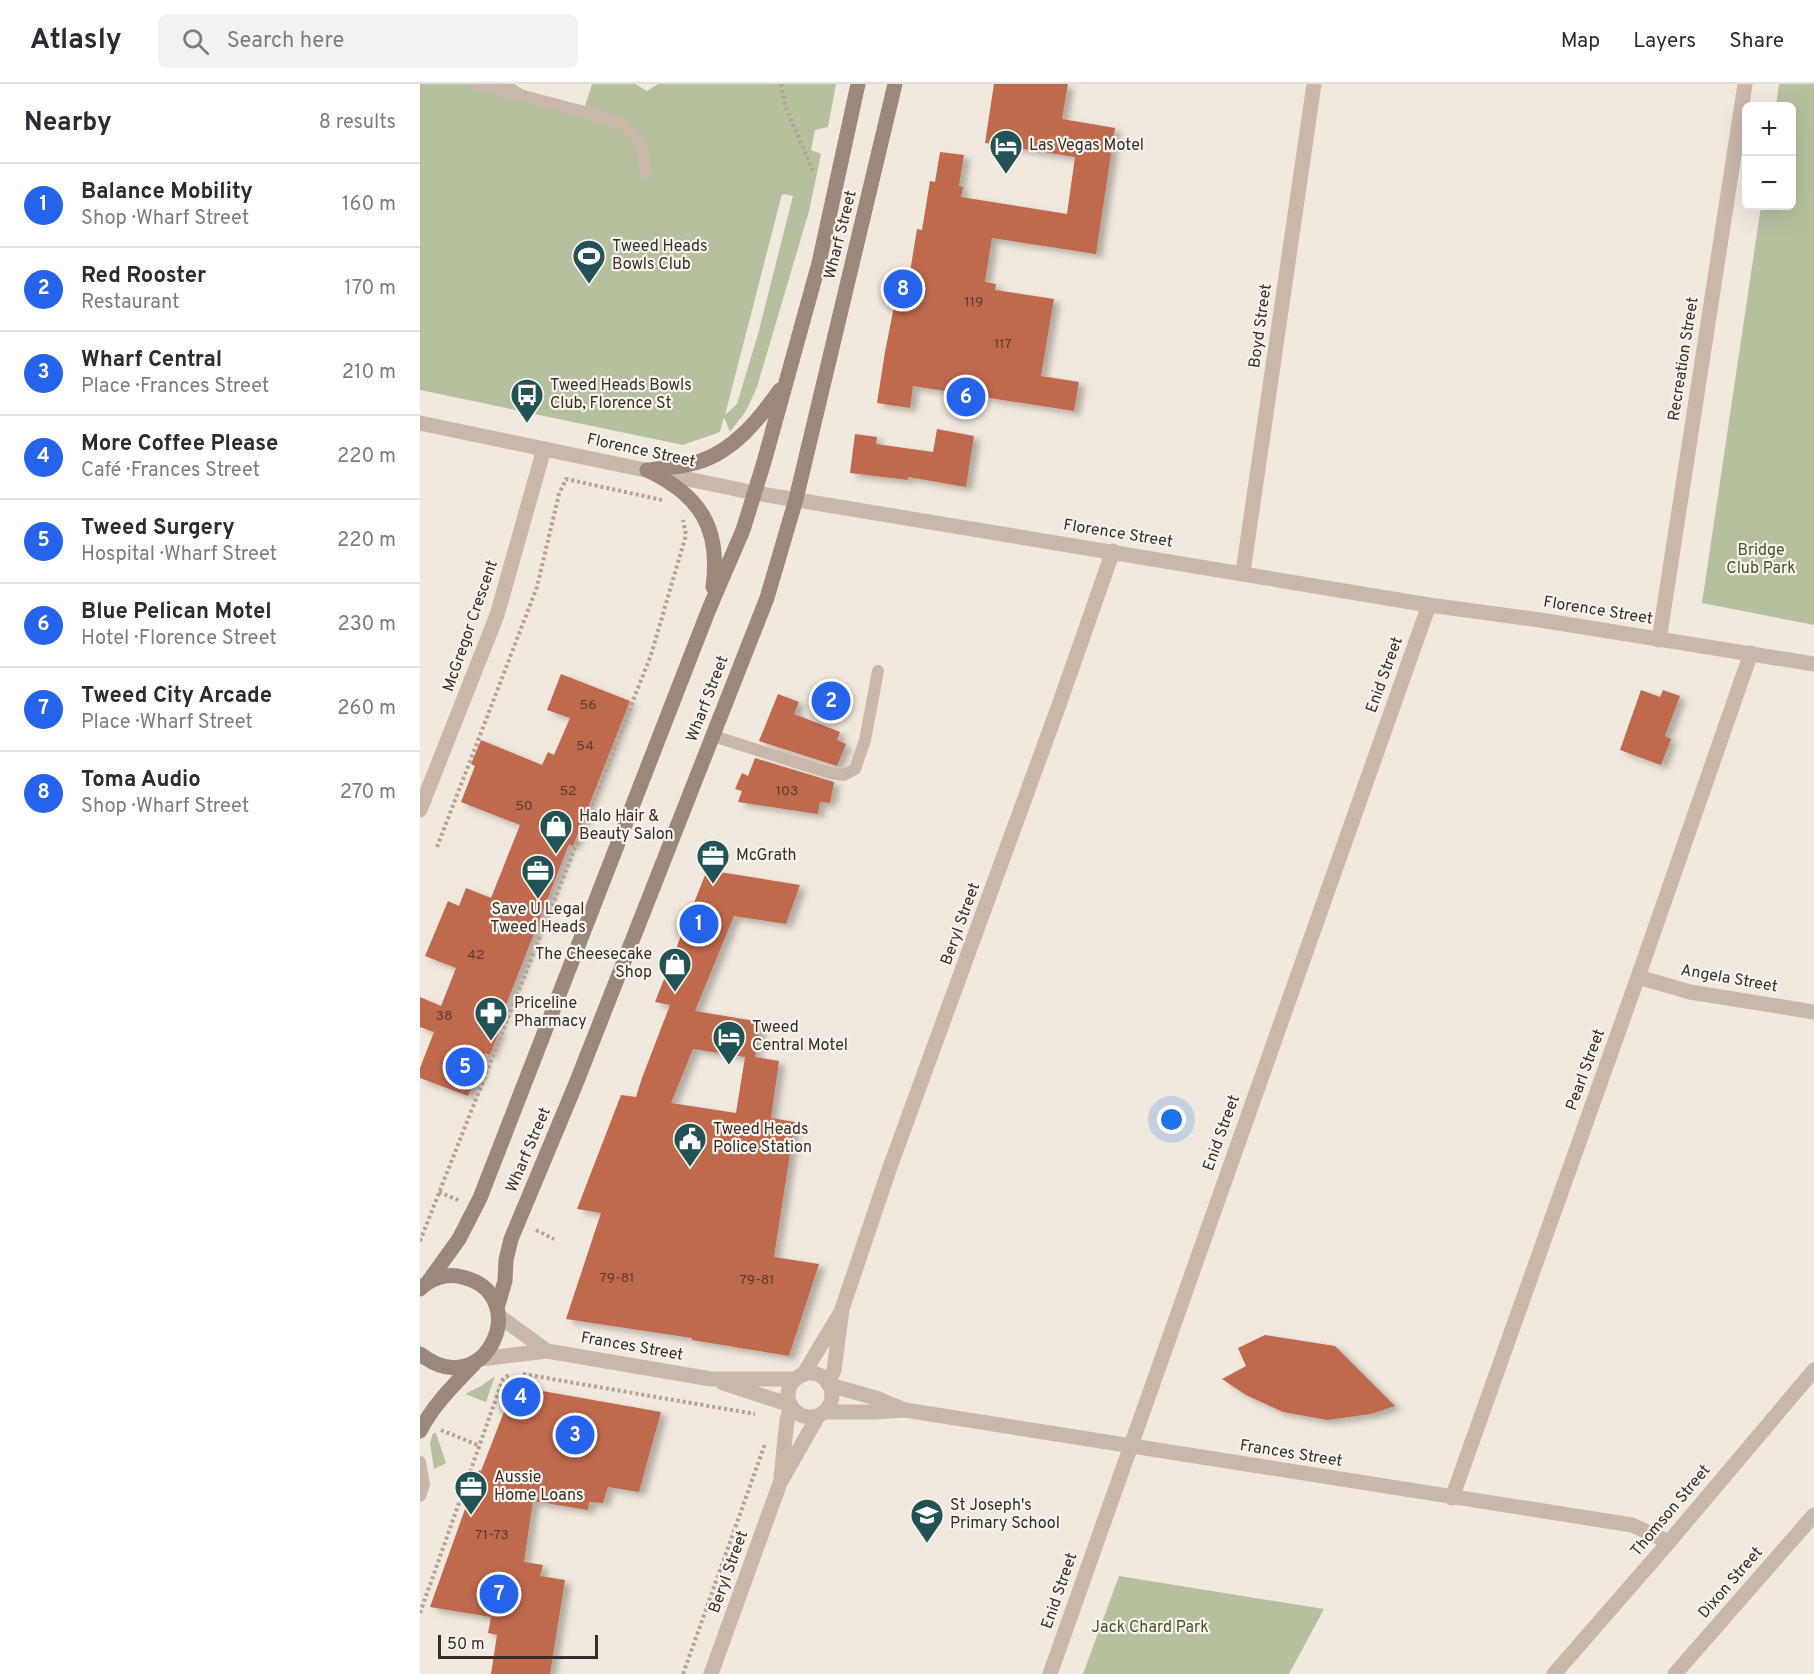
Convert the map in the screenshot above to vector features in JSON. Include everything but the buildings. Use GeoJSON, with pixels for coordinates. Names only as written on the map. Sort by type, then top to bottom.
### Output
{"type":"FeatureCollection","features":[{"type":"Feature","properties":{"kind":"main road","name":"Wharf Street"},"geometry":{"type":"LineString","coordinates":[[423,1286],[463,1233],[480,1198],[709,609],[743,530],[819,263],[858,84]]}},
{"type":"Feature","properties":{"kind":"main road","name":"Wharf Street"},"geometry":{"type":"LineString","coordinates":[[478,1360],[489,1351],[499,1328],[498,1312],[511,1239],[564,1114],[767,598],[796,499],[895,84]]}},
{"type":"Feature","properties":{"kind":"main road"},"geometry":{"type":"LineString","coordinates":[[647,470],[698,462],[717,454],[751,426],[786,383]]}},
{"type":"Feature","properties":{"kind":"main road"},"geometry":{"type":"LineString","coordinates":[[647,470],[669,480],[683,490],[699,507],[707,524],[715,546],[715,571],[709,609]]}},
{"type":"Feature","properties":{"kind":"main road"},"geometry":{"type":"LineString","coordinates":[[423,1286],[441,1276],[455,1275],[469,1278],[491,1295],[498,1312]]}},
{"type":"Feature","properties":{"kind":"main road"},"geometry":{"type":"LineString","coordinates":[[420,1354],[430,1362],[446,1367],[461,1367],[478,1360]]}},
{"type":"Feature","properties":{"kind":"main road"},"geometry":{"type":"LineString","coordinates":[[420,1431],[425,1420],[444,1395],[478,1360]]}},
{"type":"Feature","properties":{"kind":"street","name":"Boyd Street"},"geometry":{"type":"LineString","coordinates":[[1243,572],[1314,84]]}},
{"type":"Feature","properties":{"kind":"street","name":"Recreation Street"},"geometry":{"type":"LineString","coordinates":[[1659,639],[1745,84]]}},
{"type":"Feature","properties":{"kind":"street","name":"Florence Street"},"geometry":{"type":"LineString","coordinates":[[420,423],[755,493],[1243,572],[1429,605],[1540,620],[1814,664]]}},
{"type":"Feature","properties":{"kind":"street","name":"McGregor Crescent"},"geometry":{"type":"LineString","coordinates":[[420,810],[497,615],[544,449]]}},
{"type":"Feature","properties":{"kind":"street","name":"Beryl Street"},"geometry":{"type":"LineString","coordinates":[[829,1384],[834,1370],[842,1310],[890,1167],[1039,761],[1113,551]]}},
{"type":"Feature","properties":{"kind":"street","name":"Enid Street"},"geometry":{"type":"LineString","coordinates":[[1050,1674],[1429,605]]}},
{"type":"Feature","properties":{"kind":"street","name":"Pearl Street"},"geometry":{"type":"LineString","coordinates":[[1452,1498],[1751,653]]}},
{"type":"Feature","properties":{"kind":"street","name":"Angela Street"},"geometry":{"type":"LineString","coordinates":[[1638,977],[1690,992],[1814,1012]]}},
{"type":"Feature","properties":{"kind":"street","name":"Beryl Street"},"geometry":{"type":"LineString","coordinates":[[800,1377],[842,1310]]}},
{"type":"Feature","properties":{"kind":"street","name":"Frances Street"},"geometry":{"type":"LineString","coordinates":[[498,1312],[547,1351]]}},
{"type":"Feature","properties":{"kind":"street","name":"Frances Street"},"geometry":{"type":"LineString","coordinates":[[478,1360],[547,1351],[711,1379],[791,1405]]}},
{"type":"Feature","properties":{"kind":"street","name":"Thomson Street"},"geometry":{"type":"LineString","coordinates":[[1554,1674],[1814,1370]]}},
{"type":"Feature","properties":{"kind":"street"},"geometry":{"type":"LineString","coordinates":[[817,1375],[829,1384],[832,1397],[830,1405],[821,1414],[809,1417],[801,1415],[791,1405],[789,1392],[800,1377],[817,1375]]}},
{"type":"Feature","properties":{"kind":"street","name":"Frances Street"},"geometry":{"type":"LineString","coordinates":[[711,1379],[800,1377]]}},
{"type":"Feature","properties":{"kind":"street","name":"Frances Street"},"geometry":{"type":"LineString","coordinates":[[829,1384],[867,1395],[905,1410],[1632,1526],[1669,1542]]}},
{"type":"Feature","properties":{"kind":"street","name":"Beryl Street"},"geometry":{"type":"LineString","coordinates":[[780,1483],[787,1420],[791,1405]]}},
{"type":"Feature","properties":{"kind":"street","name":"Frances Street"},"geometry":{"type":"LineString","coordinates":[[821,1414],[905,1410]]}},
{"type":"Feature","properties":{"kind":"street","name":"Beryl Street"},"geometry":{"type":"LineString","coordinates":[[711,1674],[780,1483],[821,1414]]}},
{"type":"Feature","properties":{"kind":"street","name":"Dixon Street"},"geometry":{"type":"LineString","coordinates":[[1675,1674],[1814,1515]]}},
{"type":"Feature","properties":{"kind":"lane"},"geometry":{"type":"LineString","coordinates":[[478,84],[622,124],[641,144],[646,172]]}},
{"type":"Feature","properties":{"kind":"lane"},"geometry":{"type":"LineString","coordinates":[[713,736],[830,773],[844,775],[855,769],[866,740],[878,671]]}},
{"type":"Feature","properties":{"kind":"lane"},"geometry":{"type":"LineString","coordinates":[[420,1462],[424,1484],[420,1496]]}},
{"type":"Feature","properties":{"kind":"path"},"geometry":{"type":"LineString","coordinates":[[780,84],[785,106],[813,173]]}},
{"type":"Feature","properties":{"kind":"path"},"geometry":{"type":"LineString","coordinates":[[437,847],[537,587],[560,494],[566,479],[668,501]]}},
{"type":"Feature","properties":{"kind":"path"},"geometry":{"type":"LineString","coordinates":[[420,1241],[651,655],[686,535],[682,514]]}},
{"type":"Feature","properties":{"kind":"path"},"geometry":{"type":"LineString","coordinates":[[439,1192],[458,1200]]}},
{"type":"Feature","properties":{"kind":"path"},"geometry":{"type":"LineString","coordinates":[[536,1230],[554,1239]]}},
{"type":"Feature","properties":{"kind":"path"},"geometry":{"type":"LineString","coordinates":[[420,1613],[503,1379],[512,1373]]}},
{"type":"Feature","properties":{"kind":"path"},"geometry":{"type":"LineString","coordinates":[[521,1373],[762,1416]]}},
{"type":"Feature","properties":{"kind":"path"},"geometry":{"type":"LineString","coordinates":[[440,1430],[480,1446]]}},
{"type":"Feature","properties":{"kind":"path"},"geometry":{"type":"LineString","coordinates":[[683,1674],[768,1435]]}},
{"type":"Feature","properties":{"kind":"green space","name":"Tweed Heads Bowls Club"},"geometry":{"type":"Polygon","coordinates":[[[420,84],[514,84],[530,94],[585,106],[592,84],[635,84],[647,91],[658,84],[836,84],[828,127],[815,130],[811,150],[821,154],[809,211],[757,387],[746,411],[730,432],[724,417],[720,432],[683,445],[420,390],[420,84]],[[782,194],[725,415],[737,404],[758,334],[793,196],[782,194]]]}},
{"type":"Feature","properties":{"kind":"green space","name":"Bridge Club Park"},"geometry":{"type":"Polygon","coordinates":[[[1779,84],[1814,84],[1814,625],[1702,603],[1760,210],[1796,210],[1796,102],[1777,102],[1779,84]]]}},
{"type":"Feature","properties":{"kind":"green space"},"geometry":{"type":"Polygon","coordinates":[[[495,1376],[486,1402],[465,1394],[481,1386],[495,1376]]]}},
{"type":"Feature","properties":{"kind":"green space"},"geometry":{"type":"Polygon","coordinates":[[[433,1433],[436,1433],[446,1463],[434,1469],[430,1443],[433,1433]]]}},
{"type":"Feature","properties":{"kind":"green space","name":"Jack Chard Park"},"geometry":{"type":"Polygon","coordinates":[[[1119,1576],[1324,1609],[1289,1674],[1083,1674],[1119,1576]]]}},
{"type":"Feature","properties":{"kind":"place","name":"Las Vegas Motel"},"geometry":{"type":"Point","coordinates":[1006,175]}},
{"type":"Feature","properties":{"kind":"place","name":"Tweed Heads Bowls Club"},"geometry":{"type":"Point","coordinates":[589,285]}},
{"type":"Feature","properties":{"kind":"place","name":"Toma Audio"},"geometry":{"type":"Point","coordinates":[903,289]}},
{"type":"Feature","properties":{"kind":"place","name":"Blue Pelican Motel"},"geometry":{"type":"Point","coordinates":[966,397]}},
{"type":"Feature","properties":{"kind":"place","name":"Tweed Heads Bowls Club, Florence St"},"geometry":{"type":"Point","coordinates":[527,424]}},
{"type":"Feature","properties":{"kind":"place","name":"Red Rooster"},"geometry":{"type":"Point","coordinates":[831,701]}},
{"type":"Feature","properties":{"kind":"place","name":"Halo Hair & Beauty Salon"},"geometry":{"type":"Point","coordinates":[556,855]}},
{"type":"Feature","properties":{"kind":"place","name":"McGrath"},"geometry":{"type":"Point","coordinates":[713,885]}},
{"type":"Feature","properties":{"kind":"place","name":"Save U Legal Tweed Heads"},"geometry":{"type":"Point","coordinates":[538,900]}},
{"type":"Feature","properties":{"kind":"place","name":"Balance Mobility"},"geometry":{"type":"Point","coordinates":[699,924]}},
{"type":"Feature","properties":{"kind":"place","name":"The Cheesecake Shop"},"geometry":{"type":"Point","coordinates":[675,993]}},
{"type":"Feature","properties":{"kind":"place","name":"Priceline Pharmacy"},"geometry":{"type":"Point","coordinates":[491,1042]}},
{"type":"Feature","properties":{"kind":"place","name":"Tweed Central Motel"},"geometry":{"type":"Point","coordinates":[729,1066]}},
{"type":"Feature","properties":{"kind":"place","name":"Tweed Surgery"},"geometry":{"type":"Point","coordinates":[465,1067]}},
{"type":"Feature","properties":{"kind":"place","name":"Tweed Heads Police Station"},"geometry":{"type":"Point","coordinates":[690,1168]}},
{"type":"Feature","properties":{"kind":"place","name":"More Coffee Please"},"geometry":{"type":"Point","coordinates":[521,1397]}},
{"type":"Feature","properties":{"kind":"place","name":"Wharf Central"},"geometry":{"type":"Point","coordinates":[575,1435]}},
{"type":"Feature","properties":{"kind":"place","name":"Aussie Home Loans"},"geometry":{"type":"Point","coordinates":[471,1516]}},
{"type":"Feature","properties":{"kind":"place","name":"St Joseph's Primary School"},"geometry":{"type":"Point","coordinates":[927,1544]}},
{"type":"Feature","properties":{"kind":"place","name":"Tweed City Arcade"},"geometry":{"type":"Point","coordinates":[499,1594]}}]}
